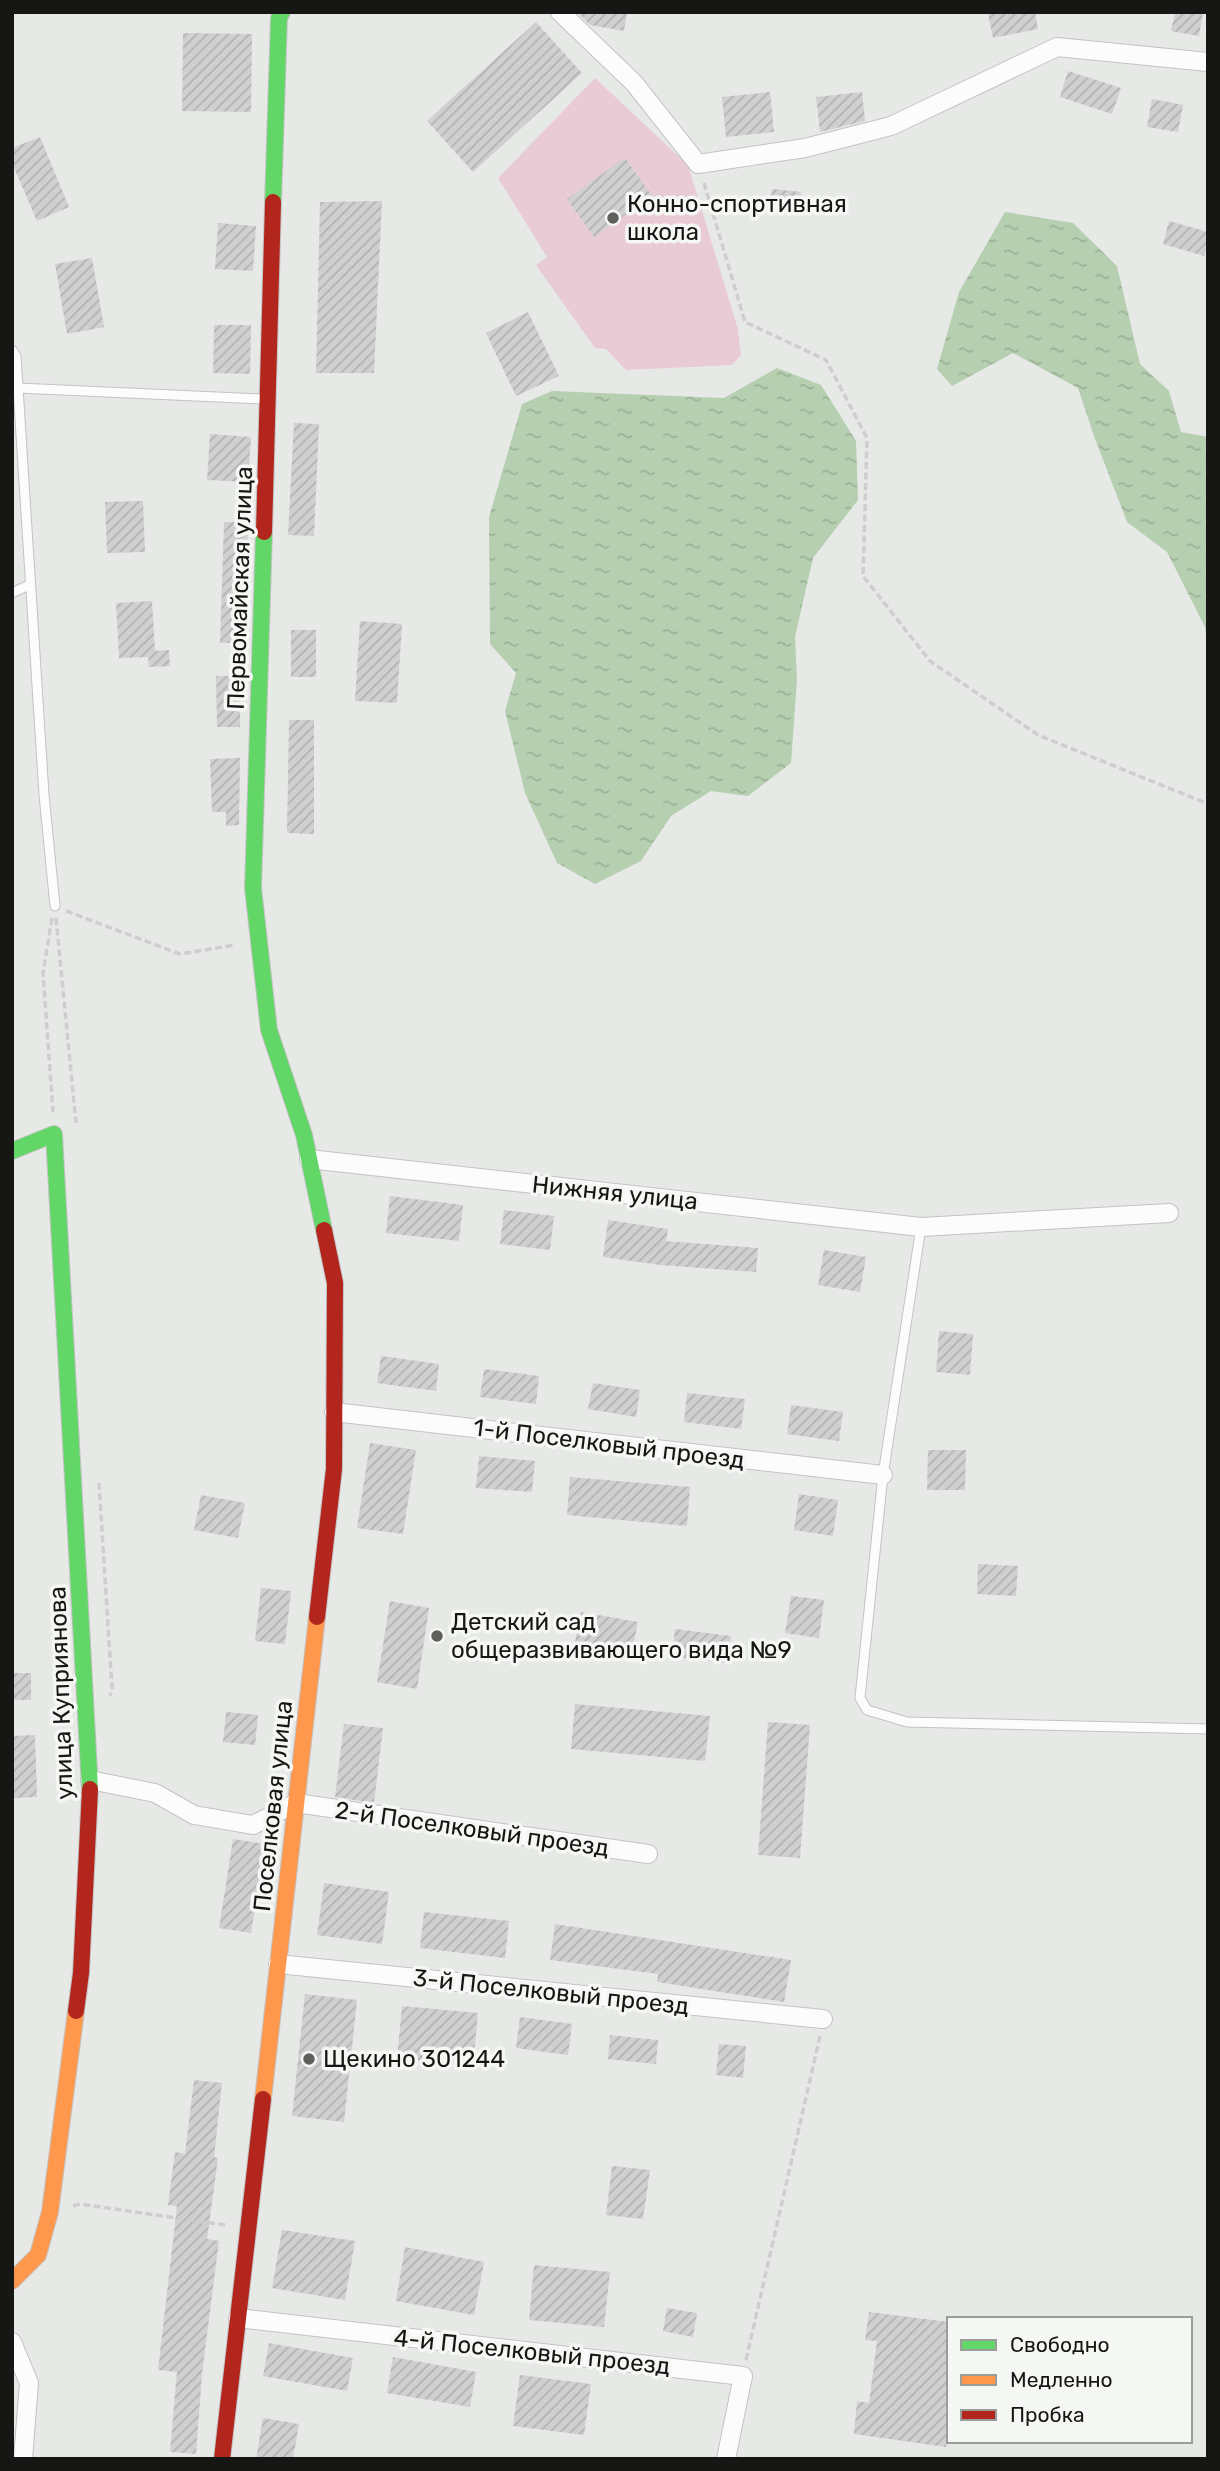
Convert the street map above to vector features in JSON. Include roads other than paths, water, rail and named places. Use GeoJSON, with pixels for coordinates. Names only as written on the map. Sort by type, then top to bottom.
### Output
{"type":"FeatureCollection","features":[{"type":"Feature","properties":{"kind":"street","name":"Первомайская улица"},"geometry":{"type":"LineString","coordinates":[[282,12],[279,18],[253,888],[269,1030],[304,1135],[309,1159]]}},
{"type":"Feature","properties":{"kind":"street"},"geometry":{"type":"LineString","coordinates":[[560,12],[634,83],[698,164],[805,148],[891,126],[1057,47],[1208,62]]}},
{"type":"Feature","properties":{"kind":"street","name":"улица Куприянова"},"geometry":{"type":"LineString","coordinates":[[12,1151],[54,1134],[90,1780],[81,1973],[50,2212],[38,2255],[12,2281]]}},
{"type":"Feature","properties":{"kind":"street","name":"Нижняя улица"},"geometry":{"type":"LineString","coordinates":[[309,1159],[921,1227],[1169,1213]]}},
{"type":"Feature","properties":{"kind":"street","name":"Поселковая улица"},"geometry":{"type":"LineString","coordinates":[[222,2459],[334,1469],[334,1283],[309,1159]]}},
{"type":"Feature","properties":{"kind":"street","name":"1-й Поселковый проезд"},"geometry":{"type":"LineString","coordinates":[[334,1412],[883,1475]]}},
{"type":"Feature","properties":{"kind":"street"},"geometry":{"type":"LineString","coordinates":[[90,1780],[155,1793],[194,1815],[253,1825],[296,1803]]}},
{"type":"Feature","properties":{"kind":"street","name":"2-й Поселковый проезд"},"geometry":{"type":"LineString","coordinates":[[296,1803],[648,1854]]}},
{"type":"Feature","properties":{"kind":"street","name":"3-й Поселковый проезд"},"geometry":{"type":"LineString","coordinates":[[278,1964],[823,2020]]}},
{"type":"Feature","properties":{"kind":"street","name":"4-й Поселковый проезд"},"geometry":{"type":"LineString","coordinates":[[238,2318],[743,2376],[726,2459]]}},
{"type":"Feature","properties":{"kind":"street"},"geometry":{"type":"LineString","coordinates":[[12,2342],[29,2383],[23,2459]]}},
{"type":"Feature","properties":{"kind":"lane"},"geometry":{"type":"LineString","coordinates":[[12,349],[16,356],[44,795],[55,906]]}},
{"type":"Feature","properties":{"kind":"lane"},"geometry":{"type":"LineString","coordinates":[[18,388],[269,400]]}},
{"type":"Feature","properties":{"kind":"lane"},"geometry":{"type":"LineString","coordinates":[[12,593],[30,585]]}},
{"type":"Feature","properties":{"kind":"lane"},"geometry":{"type":"LineString","coordinates":[[921,1227],[883,1475],[860,1698],[867,1710],[907,1722],[1208,1729]]}},
{"type":"Feature","properties":{"kind":"water"},"geometry":{"type":"Polygon","coordinates":[[[1005,212],[1073,223],[1117,266],[1140,364],[1169,391],[1181,432],[1208,437],[1208,651],[1205,627],[1167,552],[1127,522],[1078,388],[1013,353],[952,386],[937,369],[959,292],[1005,212]]]}},
{"type":"Feature","properties":{"kind":"water"},"geometry":{"type":"Polygon","coordinates":[[[777,368],[821,385],[856,441],[858,500],[813,558],[795,637],[797,680],[791,763],[748,796],[711,791],[671,816],[641,861],[595,884],[557,863],[525,793],[505,711],[516,673],[490,644],[489,517],[522,404],[552,391],[724,398],[777,368]]]}},
{"type":"Feature","properties":{"kind":"place","name":"Конно-спортивная школа"},"geometry":{"type":"Point","coordinates":[613,218]}},
{"type":"Feature","properties":{"kind":"place","name":"Детский сад общеразвивающего вида №9"},"geometry":{"type":"Point","coordinates":[437,1636]}},
{"type":"Feature","properties":{"kind":"place","name":"Щекино 301244"},"geometry":{"type":"Point","coordinates":[309,2059]}}]}
